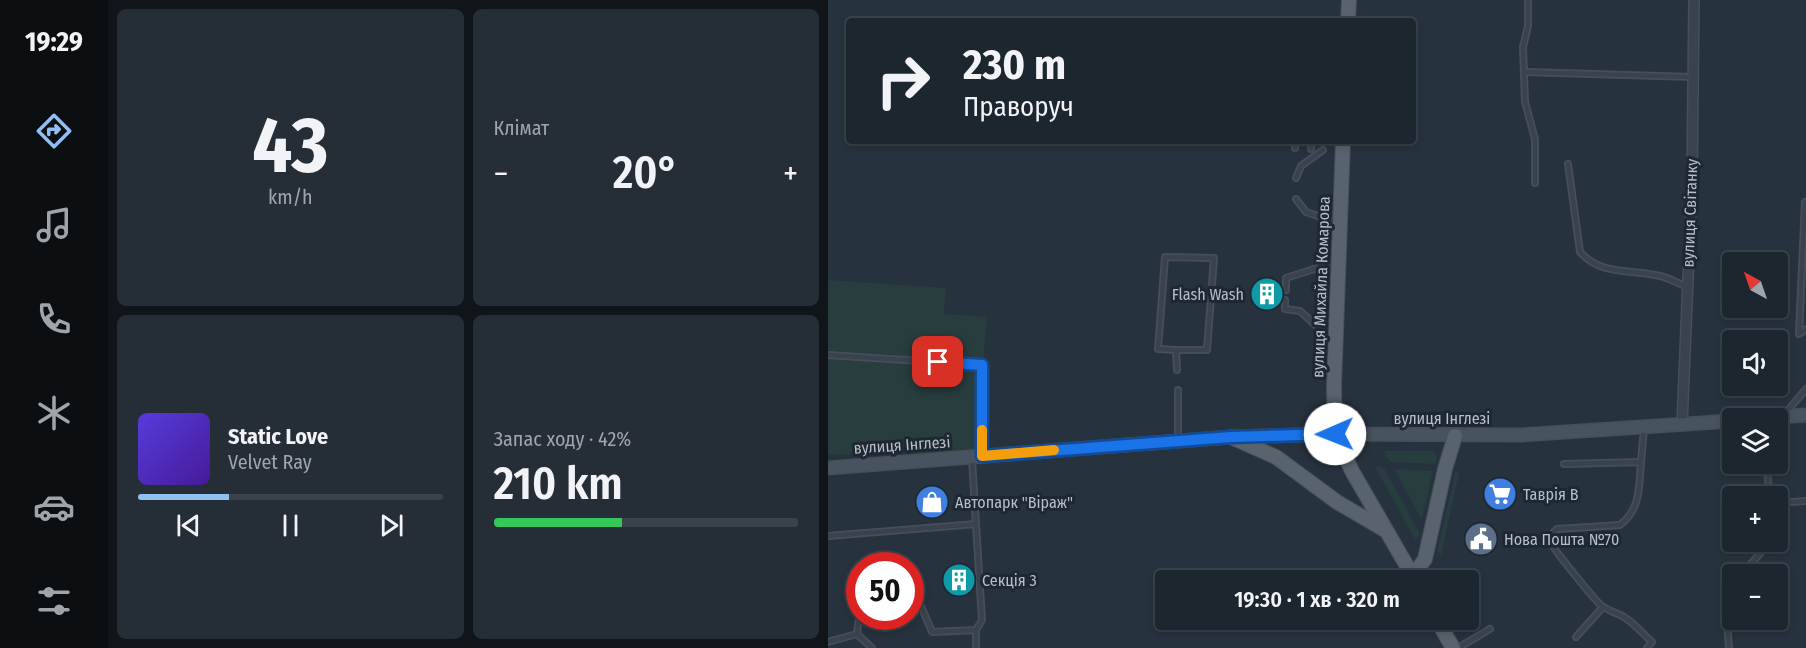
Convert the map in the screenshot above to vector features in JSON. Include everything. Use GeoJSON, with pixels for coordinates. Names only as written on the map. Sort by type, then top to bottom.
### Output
{"type":"FeatureCollection","features":[{"type":"Feature","properties":{"kind":"main road"},"geometry":{"type":"LineString","coordinates":[[1348,18],[1349,0]]}},
{"type":"Feature","properties":{"kind":"main road","name":"вулиця Михайла Комарова"},"geometry":{"type":"LineString","coordinates":[[1335,434],[1342,144]]}},
{"type":"Feature","properties":{"kind":"main road"},"geometry":{"type":"LineString","coordinates":[[1788,416],[1806,415]]}},
{"type":"Feature","properties":{"kind":"main road","name":"вулиця Інглезі"},"geometry":{"type":"LineString","coordinates":[[828,468],[1231,437],[1335,434],[1521,435],[1722,422]]}},
{"type":"Feature","properties":{"kind":"main road"},"geometry":{"type":"LineString","coordinates":[[1335,434],[1352,471],[1409,570]]}},
{"type":"Feature","properties":{"kind":"main road"},"geometry":{"type":"LineString","coordinates":[[1419,570],[1425,559],[1445,469],[1455,436]]}},
{"type":"Feature","properties":{"kind":"main road"},"geometry":{"type":"LineString","coordinates":[[1231,437],[1276,457],[1337,502],[1387,531]]}},
{"type":"Feature","properties":{"kind":"main road"},"geometry":{"type":"LineString","coordinates":[[1442,630],[1452,648]]}},
{"type":"Feature","properties":{"kind":"street","name":"вулиця Світанку"},"geometry":{"type":"LineString","coordinates":[[1682,425],[1692,182],[1694,0]]}},
{"type":"Feature","properties":{"kind":"lane"},"geometry":{"type":"LineString","coordinates":[[1528,0],[1528,26],[1523,47],[1525,102],[1535,139],[1535,183]]}},
{"type":"Feature","properties":{"kind":"lane"},"geometry":{"type":"LineString","coordinates":[[1525,72],[1693,77]]}},
{"type":"Feature","properties":{"kind":"lane"},"geometry":{"type":"LineString","coordinates":[[1311,149],[1312,144]]}},
{"type":"Feature","properties":{"kind":"lane"},"geometry":{"type":"LineString","coordinates":[[1296,178],[1301,166],[1323,150]]}},
{"type":"Feature","properties":{"kind":"lane"},"geometry":{"type":"LineString","coordinates":[[1568,164],[1580,252],[1587,260],[1600,267],[1617,271],[1664,276],[1688,288]]}},
{"type":"Feature","properties":{"kind":"lane"},"geometry":{"type":"LineString","coordinates":[[1296,199],[1306,212],[1340,224]]}},
{"type":"Feature","properties":{"kind":"lane"},"geometry":{"type":"LineString","coordinates":[[1805,202],[1799,334],[1806,329]]}},
{"type":"Feature","properties":{"kind":"lane"},"geometry":{"type":"LineString","coordinates":[[1165,257],[1214,258],[1207,350],[1176,350],[1158,348],[1165,257]]}},
{"type":"Feature","properties":{"kind":"lane"},"geometry":{"type":"LineString","coordinates":[[1286,290],[1286,279],[1339,261]]}},
{"type":"Feature","properties":{"kind":"lane"},"geometry":{"type":"LineString","coordinates":[[1286,300],[1285,309],[1300,311],[1336,343]]}},
{"type":"Feature","properties":{"kind":"lane"},"geometry":{"type":"LineString","coordinates":[[1176,350],[1177,370]]}},
{"type":"Feature","properties":{"kind":"lane"},"geometry":{"type":"LineString","coordinates":[[828,355],[982,365],[975,524],[982,620],[976,630],[976,648]]}},
{"type":"Feature","properties":{"kind":"lane"},"geometry":{"type":"LineString","coordinates":[[1788,410],[1806,389]]}},
{"type":"Feature","properties":{"kind":"lane"},"geometry":{"type":"LineString","coordinates":[[1178,390],[1179,441]]}},
{"type":"Feature","properties":{"kind":"lane"},"geometry":{"type":"LineString","coordinates":[[1644,428],[1638,501],[1631,516],[1620,525],[1557,530],[1550,537],[1551,546],[1591,595],[1603,607],[1626,618],[1652,642],[1647,648]]}},
{"type":"Feature","properties":{"kind":"lane"},"geometry":{"type":"LineString","coordinates":[[1564,464],[1641,462]]}},
{"type":"Feature","properties":{"kind":"lane"},"geometry":{"type":"LineString","coordinates":[[1788,502],[1806,501]]}},
{"type":"Feature","properties":{"kind":"lane"},"geometry":{"type":"LineString","coordinates":[[828,536],[975,524]]}},
{"type":"Feature","properties":{"kind":"lane"},"geometry":{"type":"LineString","coordinates":[[1751,564],[1761,552]]}},
{"type":"Feature","properties":{"kind":"lane"},"geometry":{"type":"LineString","coordinates":[[1576,637],[1603,607]]}},
{"type":"Feature","properties":{"kind":"lane"},"geometry":{"type":"LineString","coordinates":[[924,613],[932,632],[976,630]]}},
{"type":"Feature","properties":{"kind":"lane"},"geometry":{"type":"LineString","coordinates":[[1458,648],[1490,628]]}},
{"type":"Feature","properties":{"kind":"lane"},"geometry":{"type":"LineString","coordinates":[[857,634],[858,630]]}},
{"type":"Feature","properties":{"kind":"lane"},"geometry":{"type":"LineString","coordinates":[[1728,630],[1729,648]]}},
{"type":"Feature","properties":{"kind":"lane"},"geometry":{"type":"LineString","coordinates":[[828,642],[857,634]]}},
{"type":"Feature","properties":{"kind":"lane"},"geometry":{"type":"LineString","coordinates":[[857,634],[872,648]]}},
{"type":"Feature","properties":{"kind":"lane"},"geometry":{"type":"LineString","coordinates":[[859,648],[866,642]]}},
{"type":"Feature","properties":{"kind":"green space"},"geometry":{"type":"Polygon","coordinates":[[[828,280],[946,288],[944,314],[987,317],[976,452],[828,455],[828,280]]]}},
{"type":"Feature","properties":{"kind":"green space"},"geometry":{"type":"Polygon","coordinates":[[[1383,451],[1433,451],[1437,456],[1436,464],[1390,462],[1383,451]]]}},
{"type":"Feature","properties":{"kind":"green space"},"geometry":{"type":"Polygon","coordinates":[[[1375,467],[1384,468],[1419,532],[1415,539],[1375,467]]]}},
{"type":"Feature","properties":{"kind":"green space"},"geometry":{"type":"Polygon","coordinates":[[[1394,469],[1433,471],[1422,520],[1394,469]]]}},
{"type":"Feature","properties":{"kind":"green space"},"geometry":{"type":"Polygon","coordinates":[[[1456,470],[1459,473],[1441,556],[1437,550],[1456,470]]]}},
{"type":"Feature","properties":{"kind":"slow traffic"},"geometry":{"type":"LineString","coordinates":[[982,430],[982,456],[1054,450]]}},
{"type":"Feature","properties":{"kind":"place","name":"Flash Wash"},"geometry":{"type":"Point","coordinates":[1267,294]}},
{"type":"Feature","properties":{"kind":"place","name":"Таврія В"},"geometry":{"type":"Point","coordinates":[1500,494]}},
{"type":"Feature","properties":{"kind":"place","name":"Автопарк \"Віраж\""},"geometry":{"type":"Point","coordinates":[932,502]}},
{"type":"Feature","properties":{"kind":"place","name":"Нова Пошта №70"},"geometry":{"type":"Point","coordinates":[1481,539]}},
{"type":"Feature","properties":{"kind":"place","name":"Секція 3"},"geometry":{"type":"Point","coordinates":[959,580]}},
{"type":"Feature","properties":{"kind":"route"},"geometry":{"type":"LineString","coordinates":[[938,362],[982,365],[982,456],[1231,437],[1335,434]]}}]}
